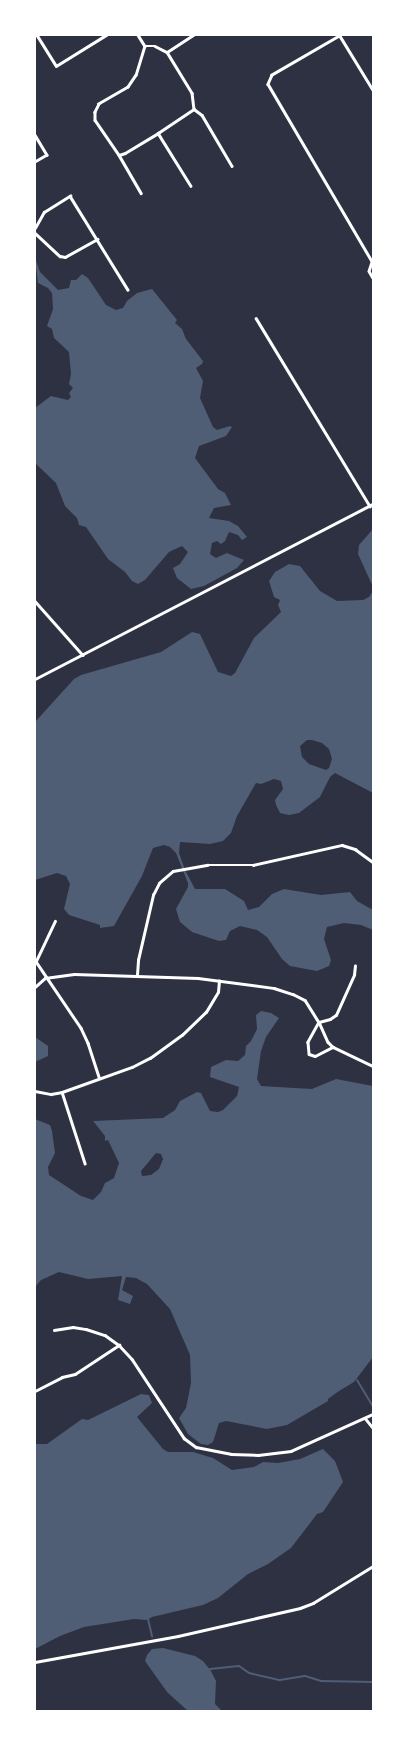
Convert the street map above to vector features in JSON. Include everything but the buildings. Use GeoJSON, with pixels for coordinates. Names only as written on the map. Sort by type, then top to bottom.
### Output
{"type":"FeatureCollection","features":[{"type":"Feature","properties":{"kind":"street"},"geometry":{"type":"LineString","coordinates":[[37,35],[56,66],[106,35]]}},
{"type":"Feature","properties":{"kind":"street"},"geometry":{"type":"LineString","coordinates":[[138,35],[145,46],[136,75],[128,87],[99,104],[95,112],[95,120],[119,154],[141,193]]}},
{"type":"Feature","properties":{"kind":"street"},"geometry":{"type":"LineString","coordinates":[[167,52],[193,35]]}},
{"type":"Feature","properties":{"kind":"street"},"geometry":{"type":"LineString","coordinates":[[373,90],[340,36],[272,75],[268,84],[372,262],[369,271],[373,278]]}},
{"type":"Feature","properties":{"kind":"street"},"geometry":{"type":"LineString","coordinates":[[145,46],[155,46],[167,52],[192,94],[194,109],[202,115],[232,166]]}},
{"type":"Feature","properties":{"kind":"street"},"geometry":{"type":"LineString","coordinates":[[119,154],[125,153],[194,109]]}},
{"type":"Feature","properties":{"kind":"street"},"geometry":{"type":"LineString","coordinates":[[158,133],[192,186]]}},
{"type":"Feature","properties":{"kind":"street"},"geometry":{"type":"LineString","coordinates":[[35,135],[47,154],[35,162]]}},
{"type":"Feature","properties":{"kind":"street"},"geometry":{"type":"LineString","coordinates":[[35,228],[44,212],[70,196],[128,290]]}},
{"type":"Feature","properties":{"kind":"street"},"geometry":{"type":"LineString","coordinates":[[35,233],[60,256],[65,257],[96,240]]}},
{"type":"Feature","properties":{"kind":"street"},"geometry":{"type":"LineString","coordinates":[[35,679],[83,656],[372,505],[256,318]]}},
{"type":"Feature","properties":{"kind":"street"},"geometry":{"type":"LineString","coordinates":[[35,601],[83,656]]}},
{"type":"Feature","properties":{"kind":"street"},"geometry":{"type":"LineString","coordinates":[[137,975],[138,960],[153,895],[165,876],[183,869],[207,865],[252,865],[342,845],[355,849],[373,862]]}},
{"type":"Feature","properties":{"kind":"street"},"geometry":{"type":"LineString","coordinates":[[55,920],[36,960],[46,978],[58,992],[81,1028],[92,1054],[98,1077]]}},
{"type":"Feature","properties":{"kind":"street"},"geometry":{"type":"LineString","coordinates":[[333,1047],[316,1056],[309,1054],[308,1042],[319,1022],[330,1019],[339,1010],[354,975],[355,966]]}},
{"type":"Feature","properties":{"kind":"street"},"geometry":{"type":"LineString","coordinates":[[35,987],[46,978],[59,975],[137,975],[219,981],[274,988],[305,1000],[319,1022],[328,1042],[333,1047],[373,1066]]}},
{"type":"Feature","properties":{"kind":"street"},"geometry":{"type":"LineString","coordinates":[[35,1091],[52,1094],[62,1092],[98,1077],[138,1064],[182,1035],[206,1012],[218,992],[219,981]]}},
{"type":"Feature","properties":{"kind":"street"},"geometry":{"type":"LineString","coordinates":[[62,1092],[85,1163]]}},
{"type":"Feature","properties":{"kind":"street"},"geometry":{"type":"LineString","coordinates":[[54,1330],[86,1329],[105,1335],[119,1345],[132,1359],[184,1438],[196,1447],[231,1454],[258,1455],[284,1452],[303,1447],[373,1414]]}},
{"type":"Feature","properties":{"kind":"street"},"geometry":{"type":"LineString","coordinates":[[35,1391],[62,1377],[75,1374],[119,1345]]}},
{"type":"Feature","properties":{"kind":"street"},"geometry":{"type":"LineString","coordinates":[[365,1418],[373,1428]]}},
{"type":"Feature","properties":{"kind":"street"},"geometry":{"type":"LineString","coordinates":[[35,1662],[178,1636],[300,1608],[313,1603],[373,1566]]}},
{"type":"Feature","properties":{"kind":"water"},"geometry":{"type":"Polygon","coordinates":[[[35,258],[40,272],[58,290],[69,288],[71,280],[76,280],[82,274],[88,278],[106,305],[116,310],[123,308],[127,301],[137,293],[152,289],[177,320],[175,323],[182,329],[186,339],[203,361],[196,368],[203,381],[200,398],[213,427],[217,430],[232,427],[226,436],[199,446],[195,458],[218,489],[225,493],[231,505],[214,508],[209,518],[229,521],[238,526],[247,537],[242,540],[238,535],[229,532],[225,541],[221,544],[217,541],[212,543],[210,554],[216,558],[227,553],[244,560],[237,568],[204,586],[191,589],[177,578],[173,568],[180,564],[188,552],[182,546],[169,552],[145,580],[138,584],[132,581],[125,572],[108,559],[86,527],[79,525],[77,518],[65,506],[56,483],[35,463],[35,408],[51,396],[68,400],[71,397],[69,393],[73,388],[69,384],[71,374],[69,352],[54,338],[52,329],[47,326],[53,309],[52,293],[48,288],[38,283],[35,258]]]}},
{"type":"Feature","properties":{"kind":"water"},"geometry":{"type":"Polygon","coordinates":[[[373,529],[373,587],[358,554],[359,545],[373,529]]]}},
{"type":"Feature","properties":{"kind":"water"},"geometry":{"type":"Polygon","coordinates":[[[289,564],[300,566],[320,591],[337,601],[363,600],[369,597],[373,591],[373,793],[335,773],[330,777],[320,797],[299,813],[289,815],[280,813],[276,805],[275,800],[283,789],[281,781],[274,779],[261,784],[256,783],[237,816],[231,833],[223,841],[210,844],[180,842],[179,853],[195,889],[225,889],[244,901],[248,910],[259,907],[272,894],[284,889],[321,895],[350,892],[357,901],[373,910],[373,930],[361,925],[344,923],[327,927],[324,939],[331,960],[329,966],[317,971],[290,966],[282,959],[267,937],[257,930],[240,926],[230,931],[226,940],[219,941],[192,932],[180,922],[176,909],[188,887],[188,883],[176,853],[170,847],[164,845],[153,848],[142,876],[114,926],[100,928],[100,925],[69,915],[64,909],[70,884],[66,876],[57,873],[35,880],[35,722],[74,679],[81,675],[161,652],[192,632],[200,634],[218,672],[231,676],[235,673],[254,638],[281,612],[278,605],[280,600],[274,597],[269,581],[275,572],[289,564]],[[307,740],[300,746],[302,757],[309,764],[326,770],[329,768],[332,759],[329,749],[322,743],[307,740]]]}},
{"type":"Feature","properties":{"kind":"water"},"geometry":{"type":"Polygon","coordinates":[[[261,1011],[271,1013],[279,1018],[266,1037],[261,1051],[257,1079],[261,1086],[312,1089],[336,1079],[373,1086],[373,1357],[354,1382],[328,1399],[328,1401],[287,1425],[267,1429],[226,1421],[219,1423],[213,1442],[208,1445],[201,1444],[188,1434],[179,1418],[186,1408],[191,1383],[190,1355],[170,1309],[147,1284],[136,1278],[126,1277],[122,1290],[133,1296],[130,1304],[118,1300],[122,1276],[88,1279],[59,1272],[41,1280],[35,1287],[35,1119],[50,1125],[52,1131],[55,1153],[48,1167],[49,1175],[81,1196],[93,1200],[101,1192],[105,1183],[114,1178],[119,1163],[108,1140],[105,1141],[105,1136],[93,1121],[163,1118],[175,1110],[180,1101],[197,1092],[201,1093],[210,1111],[218,1112],[223,1110],[237,1096],[239,1087],[210,1077],[211,1067],[226,1060],[238,1061],[245,1055],[246,1046],[257,1029],[256,1015],[261,1011]],[[156,1153],[141,1171],[142,1176],[151,1175],[159,1169],[163,1159],[161,1154],[156,1153]]]}},
{"type":"Feature","properties":{"kind":"water"},"geometry":{"type":"Polygon","coordinates":[[[35,1037],[48,1046],[48,1056],[35,1062],[35,1037]]]}},
{"type":"Feature","properties":{"kind":"water"},"geometry":{"type":"Polygon","coordinates":[[[141,1394],[149,1395],[152,1403],[137,1417],[163,1449],[168,1452],[193,1452],[213,1458],[232,1470],[254,1467],[263,1462],[278,1463],[300,1459],[323,1449],[335,1461],[343,1482],[323,1512],[317,1514],[291,1548],[268,1564],[248,1574],[218,1598],[203,1605],[152,1617],[147,1620],[134,1619],[84,1627],[60,1636],[35,1649],[35,1444],[47,1444],[82,1419],[88,1420],[141,1394]]]}},
{"type":"Feature","properties":{"kind":"water"},"geometry":{"type":"Polygon","coordinates":[[[163,1648],[195,1656],[203,1661],[216,1681],[215,1704],[222,1711],[188,1711],[167,1692],[145,1661],[152,1649],[163,1648]]]}},
{"type":"Feature","properties":{"kind":"waterway"},"geometry":{"type":"LineString","coordinates":[[357,1380],[373,1407]]}},
{"type":"Feature","properties":{"kind":"waterway"},"geometry":{"type":"LineString","coordinates":[[148,1619],[152,1637]]}},
{"type":"Feature","properties":{"kind":"waterway"},"geometry":{"type":"LineString","coordinates":[[210,1669],[239,1666],[249,1673],[280,1680],[305,1676],[321,1681],[373,1682]]}}]}
